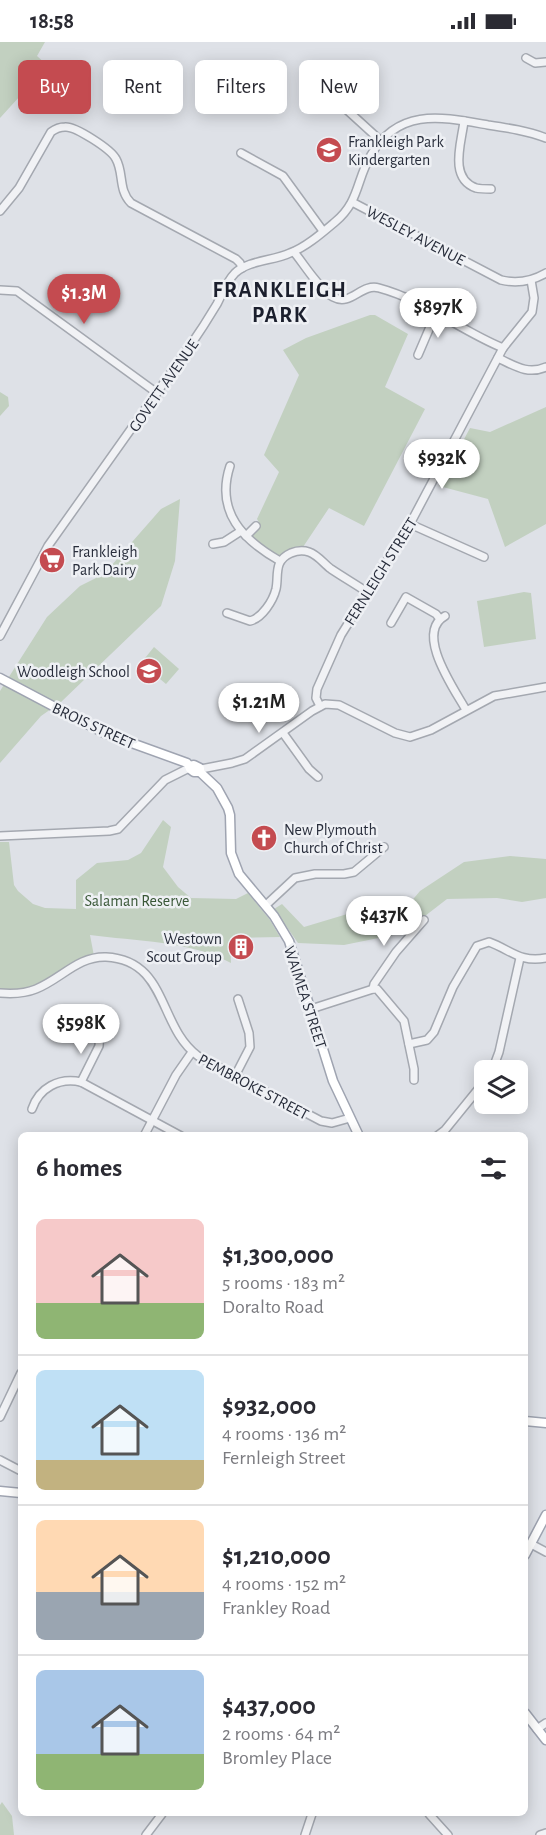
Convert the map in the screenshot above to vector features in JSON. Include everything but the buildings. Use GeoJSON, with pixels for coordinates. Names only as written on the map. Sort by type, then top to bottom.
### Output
{"type":"FeatureCollection","features":[{"type":"Feature","properties":{"kind":"main road","name":"BROIS STREET"},"geometry":{"type":"LineString","coordinates":[[0,678],[104,733],[187,763],[194,772],[200,770]]}},
{"type":"Feature","properties":{"kind":"main road","name":"WAIMEA STREET"},"geometry":{"type":"LineString","coordinates":[[200,770],[217,789],[228,808],[231,823],[231,853],[239,874],[278,921],[289,941],[333,1081],[357,1132]]}},
{"type":"Feature","properties":{"kind":"main road"},"geometry":{"type":"LineString","coordinates":[[528,1421],[546,1423]]}},
{"type":"Feature","properties":{"kind":"main road"},"geometry":{"type":"LineString","coordinates":[[0,1491],[18,1493]]}},
{"type":"Feature","properties":{"kind":"main road"},"geometry":{"type":"LineString","coordinates":[[528,1550],[546,1515]]}},
{"type":"Feature","properties":{"kind":"main road"},"geometry":{"type":"LineString","coordinates":[[531,1727],[546,1740]]}},
{"type":"Feature","properties":{"kind":"street"},"geometry":{"type":"LineString","coordinates":[[526,58],[535,63],[546,62]]}},
{"type":"Feature","properties":{"kind":"street"},"geometry":{"type":"LineString","coordinates":[[351,114],[381,141]]}},
{"type":"Feature","properties":{"kind":"street"},"geometry":{"type":"LineString","coordinates":[[0,211],[19,188],[51,132],[57,128],[68,127],[111,151],[118,163],[124,194],[131,202],[236,260],[242,268],[294,252],[339,218],[352,202],[368,160],[381,141],[395,129],[419,119],[444,118],[519,130],[546,138]]}},
{"type":"Feature","properties":{"kind":"street"},"geometry":{"type":"LineString","coordinates":[[464,121],[458,156],[460,169],[466,180],[476,188],[491,189]]}},
{"type":"Feature","properties":{"kind":"street"},"geometry":{"type":"LineString","coordinates":[[241,153],[283,176],[323,231]]}},
{"type":"Feature","properties":{"kind":"street","name":"WESLEY AVENUE"},"geometry":{"type":"LineString","coordinates":[[352,202],[494,278],[509,282],[531,280],[546,273]]}},
{"type":"Feature","properties":{"kind":"street"},"geometry":{"type":"LineString","coordinates":[[294,252],[326,291],[336,298],[349,299],[363,289],[376,287],[409,299],[503,348]]}},
{"type":"Feature","properties":{"kind":"street","name":"GOVETT AVENUE"},"geometry":{"type":"LineString","coordinates":[[0,636],[48,546],[206,323],[230,279],[242,268]]}},
{"type":"Feature","properties":{"kind":"street","name":"FERNLEIGH STREET"},"geometry":{"type":"LineString","coordinates":[[320,706],[316,698],[319,684],[341,635],[410,524],[503,348],[532,312],[534,298],[531,280]]}},
{"type":"Feature","properties":{"kind":"street"},"geometry":{"type":"LineString","coordinates":[[0,290],[17,291],[157,393]]}},
{"type":"Feature","properties":{"kind":"street"},"geometry":{"type":"LineString","coordinates":[[418,355],[436,313]]}},
{"type":"Feature","properties":{"kind":"street"},"geometry":{"type":"LineString","coordinates":[[498,358],[528,371],[546,367]]}},
{"type":"Feature","properties":{"kind":"street"},"geometry":{"type":"LineString","coordinates":[[230,466],[226,477],[227,497],[233,517],[243,534],[261,550],[280,561]]}},
{"type":"Feature","properties":{"kind":"street"},"geometry":{"type":"LineString","coordinates":[[410,524],[483,557]]}},
{"type":"Feature","properties":{"kind":"street"},"geometry":{"type":"LineString","coordinates":[[213,544],[224,542],[256,526]]}},
{"type":"Feature","properties":{"kind":"street"},"geometry":{"type":"LineString","coordinates":[[227,613],[250,621],[261,616],[274,593],[280,561],[285,556],[296,552],[309,552],[367,592]]}},
{"type":"Feature","properties":{"kind":"street"},"geometry":{"type":"LineString","coordinates":[[391,623],[406,597],[442,618],[434,631],[434,646],[466,710]]}},
{"type":"Feature","properties":{"kind":"street"},"geometry":{"type":"LineString","coordinates":[[200,770],[245,759],[320,706],[339,705],[395,733],[410,737],[425,733],[494,696],[546,687]]}},
{"type":"Feature","properties":{"kind":"street"},"geometry":{"type":"LineString","coordinates":[[282,733],[309,770],[318,777]]}},
{"type":"Feature","properties":{"kind":"street"},"geometry":{"type":"LineString","coordinates":[[0,836],[118,829],[165,780],[189,767]]}},
{"type":"Feature","properties":{"kind":"street"},"geometry":{"type":"LineString","coordinates":[[266,905],[295,878],[315,874],[354,872],[384,847]]}},
{"type":"Feature","properties":{"kind":"street"},"geometry":{"type":"LineString","coordinates":[[373,989],[396,952],[424,920]]}},
{"type":"Feature","properties":{"kind":"street"},"geometry":{"type":"LineString","coordinates":[[409,1044],[427,1040],[434,1032],[453,987],[477,946],[489,942],[520,958],[529,960],[546,958]]}},
{"type":"Feature","properties":{"kind":"street","name":"PEMBROKE STREET"},"geometry":{"type":"LineString","coordinates":[[0,993],[20,993],[39,988],[80,962],[90,959],[109,957],[127,961],[143,971],[154,983],[175,1031],[192,1053],[321,1121],[332,1123],[350,1118]]}},
{"type":"Feature","properties":{"kind":"street"},"geometry":{"type":"LineString","coordinates":[[496,1060],[520,958]]}},
{"type":"Feature","properties":{"kind":"street"},"geometry":{"type":"LineString","coordinates":[[311,1009],[373,989],[380,992],[404,1021],[414,1080]]}},
{"type":"Feature","properties":{"kind":"street"},"geometry":{"type":"LineString","coordinates":[[235,1077],[248,1053],[250,1041],[238,999]]}},
{"type":"Feature","properties":{"kind":"street"},"geometry":{"type":"LineString","coordinates":[[81,1082],[99,1046],[100,1033]]}},
{"type":"Feature","properties":{"kind":"street"},"geometry":{"type":"LineString","coordinates":[[146,1132],[181,1066],[192,1053]]}},
{"type":"Feature","properties":{"kind":"street"},"geometry":{"type":"LineString","coordinates":[[32,1109],[39,1094],[51,1085],[63,1081],[81,1082],[174,1132]]}},
{"type":"Feature","properties":{"kind":"street"},"geometry":{"type":"LineString","coordinates":[[443,1132],[474,1095]]}},
{"type":"Feature","properties":{"kind":"street"},"geometry":{"type":"LineString","coordinates":[[0,1417],[18,1379]]}},
{"type":"Feature","properties":{"kind":"street"},"geometry":{"type":"LineString","coordinates":[[0,1460],[18,1470]]}},
{"type":"Feature","properties":{"kind":"street"},"geometry":{"type":"LineString","coordinates":[[531,1544],[546,1552]]}},
{"type":"Feature","properties":{"kind":"street"},"geometry":{"type":"LineString","coordinates":[[531,1727],[546,1723]]}},
{"type":"Feature","properties":{"kind":"street"},"geometry":{"type":"LineString","coordinates":[[146,1835],[160,1816]]}},
{"type":"Feature","properties":{"kind":"street"},"geometry":{"type":"LineString","coordinates":[[305,1835],[311,1816]]}},
{"type":"Feature","properties":{"kind":"street"},"geometry":{"type":"LineString","coordinates":[[431,1816],[448,1835]]}},
{"type":"Feature","properties":{"kind":"street"},"geometry":{"type":"LineString","coordinates":[[540,1835],[546,1833]]}},
{"type":"Feature","properties":{"kind":"green space"},"geometry":{"type":"Polygon","coordinates":[[[0,42],[45,42],[37,56],[41,60],[18,60],[18,98],[0,118],[0,42]]]}},
{"type":"Feature","properties":{"kind":"green space"},"geometry":{"type":"Polygon","coordinates":[[[375,315],[408,334],[385,387],[425,409],[364,526],[329,508],[303,547],[288,550],[280,557],[258,544],[252,537],[260,524],[257,519],[279,472],[264,455],[299,375],[283,350],[306,338],[375,315]]]}},
{"type":"Feature","properties":{"kind":"green space"},"geometry":{"type":"Polygon","coordinates":[[[0,392],[8,397],[9,406],[0,416],[0,392]]]}},
{"type":"Feature","properties":{"kind":"green space"},"geometry":{"type":"Polygon","coordinates":[[[546,407],[546,524],[505,547],[488,499],[439,486],[470,428],[490,432],[546,407]]]}},
{"type":"Feature","properties":{"kind":"green space"},"geometry":{"type":"Polygon","coordinates":[[[180,499],[175,561],[161,606],[61,702],[41,716],[0,763],[0,691],[47,617],[80,586],[104,574],[161,509],[180,499]]]}},
{"type":"Feature","properties":{"kind":"green space"},"geometry":{"type":"Polygon","coordinates":[[[524,592],[531,593],[536,639],[484,647],[477,601],[524,592]]]}},
{"type":"Feature","properties":{"kind":"green space"},"geometry":{"type":"Polygon","coordinates":[[[154,647],[179,669],[166,684],[141,663],[154,647]]]}},
{"type":"Feature","properties":{"kind":"green space","name":"Salaman Reserve"},"geometry":{"type":"Polygon","coordinates":[[[163,820],[171,827],[163,867],[178,887],[191,898],[236,899],[248,893],[270,920],[280,937],[230,938],[231,963],[199,950],[181,946],[90,935],[94,956],[38,985],[18,991],[0,990],[0,842],[9,842],[14,885],[18,891],[33,904],[45,908],[76,909],[76,880],[97,863],[128,860],[141,853],[163,820]]]}},
{"type":"Feature","properties":{"kind":"green space"},"geometry":{"type":"Polygon","coordinates":[[[510,856],[546,859],[546,898],[522,902],[497,898],[447,899],[403,933],[344,945],[298,943],[274,909],[282,904],[304,927],[354,912],[404,910],[420,891],[464,862],[510,856]]]}},
{"type":"Feature","properties":{"kind":"green space"},"geometry":{"type":"Polygon","coordinates":[[[2,1802],[12,1816],[14,1835],[0,1835],[0,1805],[2,1802]]]}},
{"type":"Feature","properties":{"kind":"place","name":"Frankleigh Park Kindergarten"},"geometry":{"type":"Point","coordinates":[329,150]}},
{"type":"Feature","properties":{"kind":"place","name":"Frankleigh Park Dairy"},"geometry":{"type":"Point","coordinates":[52,560]}},
{"type":"Feature","properties":{"kind":"place","name":"Woodleigh School"},"geometry":{"type":"Point","coordinates":[149,671]}},
{"type":"Feature","properties":{"kind":"place","name":"New Plymouth Church of Christ"},"geometry":{"type":"Point","coordinates":[264,838]}},
{"type":"Feature","properties":{"kind":"place","name":"Westown Scout Group"},"geometry":{"type":"Point","coordinates":[241,947]}},
{"type":"Feature","properties":{"kind":"district","name":"FRANKLEIGH PARK"},"geometry":{"type":"Point","coordinates":[280,302]}}]}
